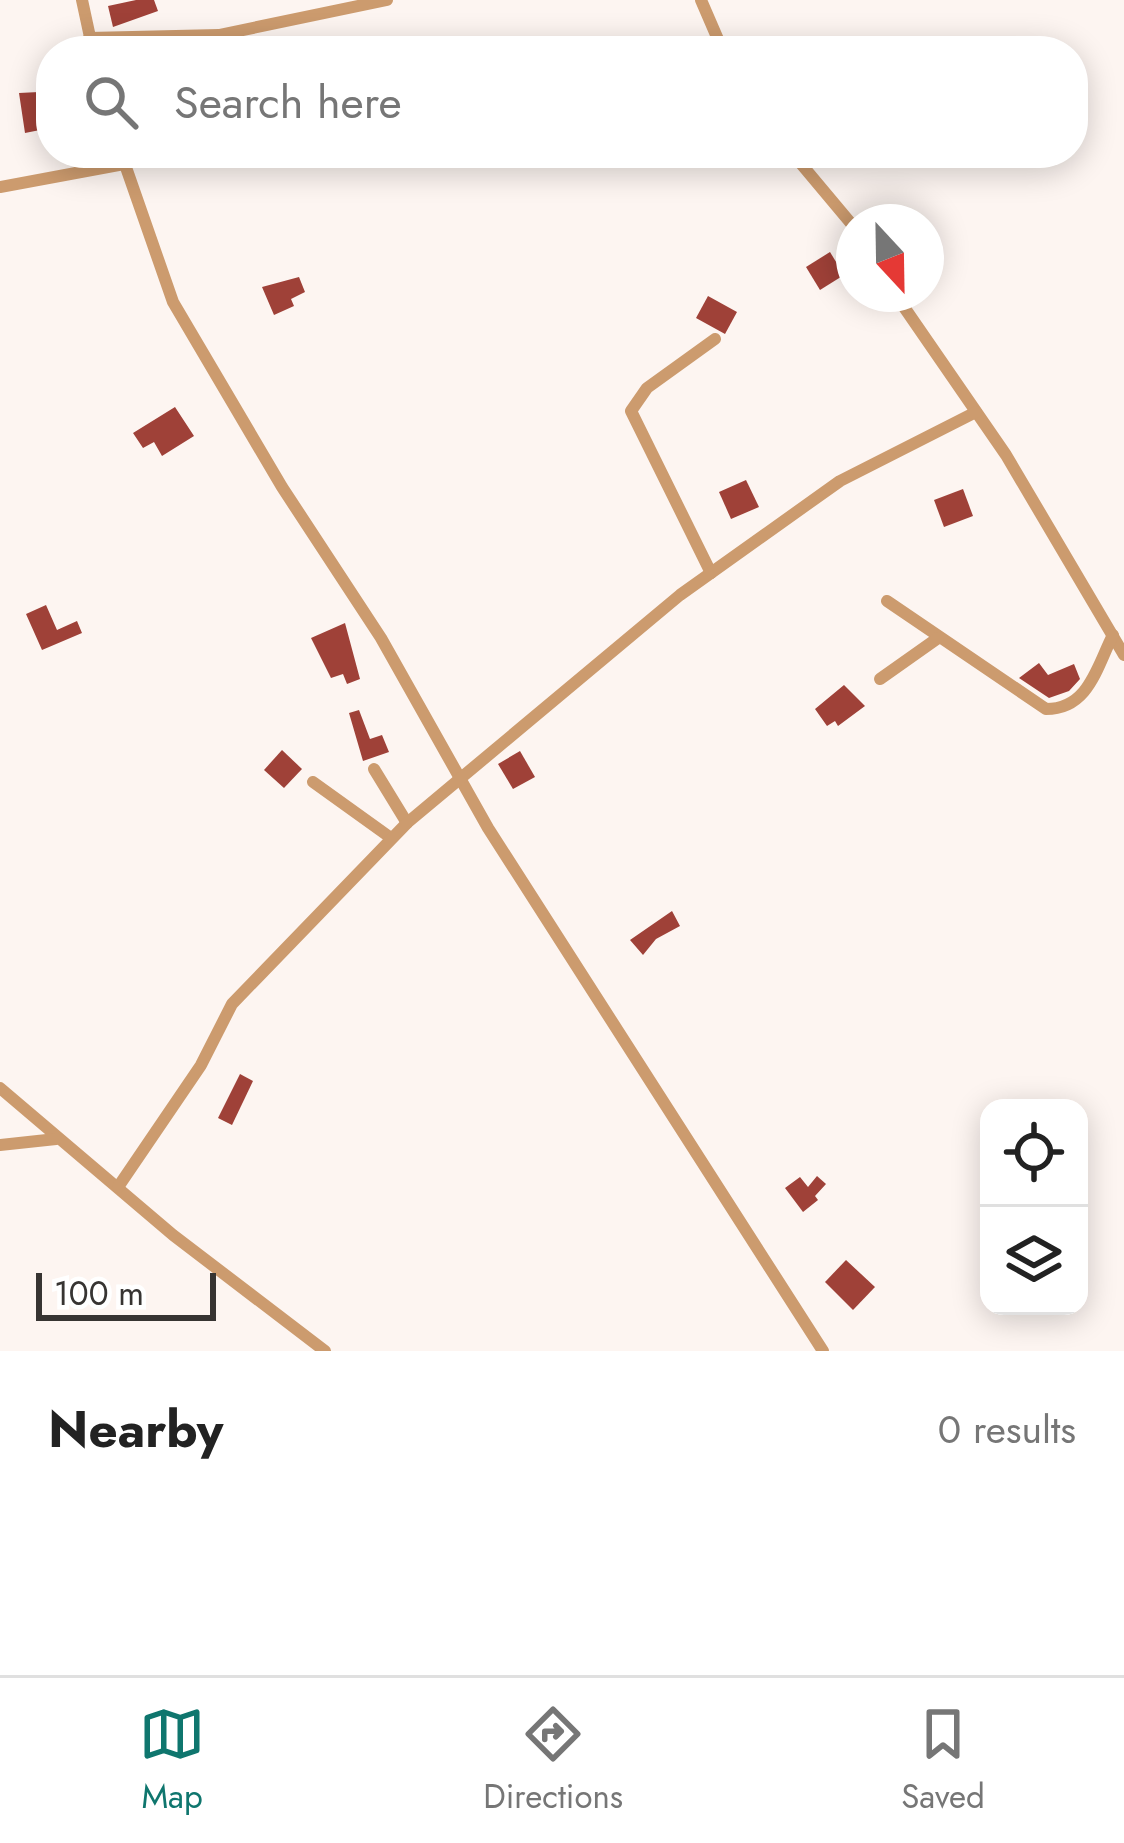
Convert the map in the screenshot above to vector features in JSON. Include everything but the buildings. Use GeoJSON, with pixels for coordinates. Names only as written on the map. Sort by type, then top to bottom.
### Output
{"type":"FeatureCollection","features":[{"type":"Feature","properties":{"kind":"street"},"geometry":{"type":"LineString","coordinates":[[82,0],[89,36]]}},
{"type":"Feature","properties":{"kind":"street"},"geometry":{"type":"LineString","coordinates":[[207,36],[387,0]]}},
{"type":"Feature","properties":{"kind":"street"},"geometry":{"type":"LineString","coordinates":[[701,0],[717,36]]}},
{"type":"Feature","properties":{"kind":"street"},"geometry":{"type":"LineString","coordinates":[[0,187],[81,168]]}},
{"type":"Feature","properties":{"kind":"street"},"geometry":{"type":"LineString","coordinates":[[126,168],[173,302],[646,1079],[823,1351]]}},
{"type":"Feature","properties":{"kind":"street"},"geometry":{"type":"LineString","coordinates":[[805,168],[836,206]]}},
{"type":"Feature","properties":{"kind":"street"},"geometry":{"type":"LineString","coordinates":[[886,602],[1038,705],[1057,709],[1084,693],[1112,635],[1112,618],[907,312]]}},
{"type":"Feature","properties":{"kind":"street"},"geometry":{"type":"LineString","coordinates":[[711,573],[631,411],[647,388],[715,339]]}},
{"type":"Feature","properties":{"kind":"street"},"geometry":{"type":"LineString","coordinates":[[118,1187],[201,1065],[232,1004],[407,823],[711,573],[840,481],[976,412]]}},
{"type":"Feature","properties":{"kind":"street"},"geometry":{"type":"LineString","coordinates":[[1112,635],[1124,656]]}},
{"type":"Feature","properties":{"kind":"street"},"geometry":{"type":"LineString","coordinates":[[880,680],[938,638]]}},
{"type":"Feature","properties":{"kind":"street"},"geometry":{"type":"LineString","coordinates":[[374,769],[407,823]]}},
{"type":"Feature","properties":{"kind":"street"},"geometry":{"type":"LineString","coordinates":[[313,782],[391,838]]}},
{"type":"Feature","properties":{"kind":"street"},"geometry":{"type":"LineString","coordinates":[[0,1088],[56,1138],[325,1351]]}},
{"type":"Feature","properties":{"kind":"street"},"geometry":{"type":"LineString","coordinates":[[0,1145],[56,1138]]}}]}
